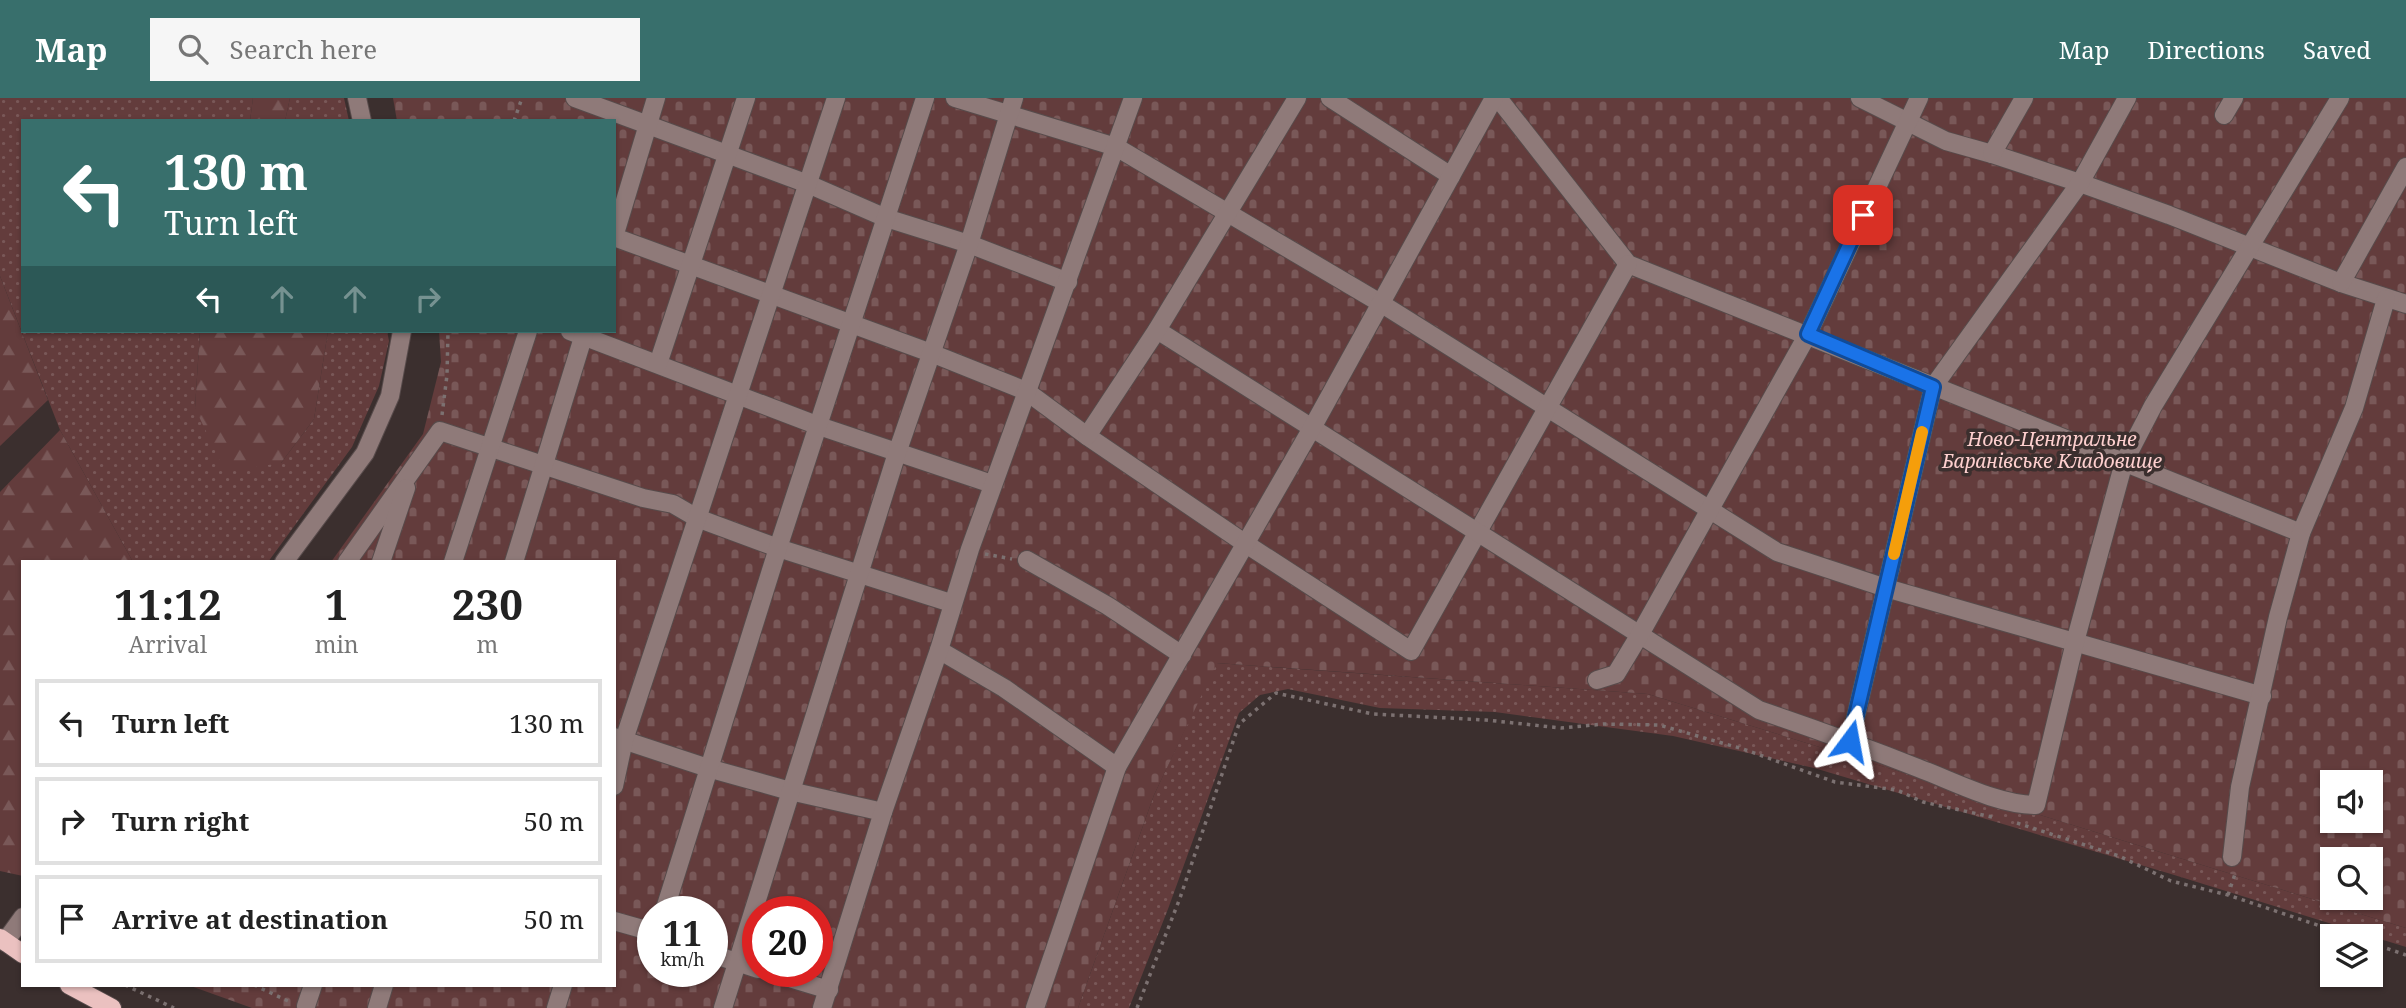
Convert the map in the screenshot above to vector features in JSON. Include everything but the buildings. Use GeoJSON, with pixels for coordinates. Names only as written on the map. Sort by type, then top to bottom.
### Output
{"type":"FeatureCollection","features":[{"type":"Feature","properties":{"kind":"main road"},"geometry":{"type":"LineString","coordinates":[[3,940],[21,953]]}},
{"type":"Feature","properties":{"kind":"main road"},"geometry":{"type":"LineString","coordinates":[[73,987],[112,1008]]}},
{"type":"Feature","properties":{"kind":"street"},"geometry":{"type":"LineString","coordinates":[[357,98],[362,119]]}},
{"type":"Feature","properties":{"kind":"street"},"geometry":{"type":"LineString","coordinates":[[575,98],[808,184],[887,218],[970,244],[1068,282]]}},
{"type":"Feature","properties":{"kind":"street"},"geometry":{"type":"LineString","coordinates":[[616,230],[656,98]]}},
{"type":"Feature","properties":{"kind":"street"},"geometry":{"type":"LineString","coordinates":[[658,363],[746,98]]}},
{"type":"Feature","properties":{"kind":"street"},"geometry":{"type":"LineString","coordinates":[[616,767],[619,739],[697,519],[836,98]]}},
{"type":"Feature","properties":{"kind":"street"},"geometry":{"type":"LineString","coordinates":[[669,896],[778,548],[926,98]]}},
{"type":"Feature","properties":{"kind":"street"},"geometry":{"type":"LineString","coordinates":[[955,98],[1012,107],[1116,147],[1382,304],[1777,552],[1886,588],[2262,696]]}},
{"type":"Feature","properties":{"kind":"street"},"geometry":{"type":"LineString","coordinates":[[822,1008],[883,812],[939,650],[951,603],[1133,98]]}},
{"type":"Feature","properties":{"kind":"street"},"geometry":{"type":"LineString","coordinates":[[1087,436],[1157,330],[1297,98]]}},
{"type":"Feature","properties":{"kind":"street"},"geometry":{"type":"LineString","coordinates":[[1330,98],[1451,176]]}},
{"type":"Feature","properties":{"kind":"street"},"geometry":{"type":"LineString","coordinates":[[1035,1008],[1117,767],[1312,428],[1496,98],[1629,264],[2301,533]]}},
{"type":"Feature","properties":{"kind":"street"},"geometry":{"type":"LineString","coordinates":[[1860,98],[1946,141],[1992,153],[2080,183],[2341,283],[2406,304]]}},
{"type":"Feature","properties":{"kind":"street"},"geometry":{"type":"LineString","coordinates":[[1597,680],[1616,674],[1808,334],[1919,98]]}},
{"type":"Feature","properties":{"kind":"street"},"geometry":{"type":"LineString","coordinates":[[1992,153],[2024,98]]}},
{"type":"Feature","properties":{"kind":"street"},"geometry":{"type":"LineString","coordinates":[[1850,741],[1933,387],[2080,183],[2127,98]]}},
{"type":"Feature","properties":{"kind":"street"},"geometry":{"type":"LineString","coordinates":[[2224,115],[2234,98]]}},
{"type":"Feature","properties":{"kind":"street"},"geometry":{"type":"LineString","coordinates":[[1157,330],[1759,710],[1850,741],[1991,796],[2021,805],[2036,805],[2075,642],[2124,461],[2152,406],[2340,98]]}},
{"type":"Feature","properties":{"kind":"street"},"geometry":{"type":"LineString","coordinates":[[723,1008],[897,453],[970,244],[1012,107]]}},
{"type":"Feature","properties":{"kind":"street"},"geometry":{"type":"LineString","coordinates":[[2341,283],[2406,167]]}},
{"type":"Feature","properties":{"kind":"street"},"geometry":{"type":"LineString","coordinates":[[616,238],[931,353],[1026,391],[1087,436],[1246,544],[1411,651],[1629,264]]}},
{"type":"Feature","properties":{"kind":"street"},"geometry":{"type":"LineString","coordinates":[[2232,856],[2240,787],[2278,617],[2301,533],[2354,408],[2386,299]]}},
{"type":"Feature","properties":{"kind":"street"},"geometry":{"type":"LineString","coordinates":[[285,560],[365,453],[390,396],[401,333]]}},
{"type":"Feature","properties":{"kind":"street"},"geometry":{"type":"LineString","coordinates":[[454,560],[527,333]]}},
{"type":"Feature","properties":{"kind":"street"},"geometry":{"type":"LineString","coordinates":[[515,560],[579,333]]}},
{"type":"Feature","properties":{"kind":"street"},"geometry":{"type":"LineString","coordinates":[[582,333],[818,426],[992,484]]}},
{"type":"Feature","properties":{"kind":"street"},"geometry":{"type":"LineString","coordinates":[[348,560],[440,431],[643,498],[673,504],[697,519],[778,548],[951,603]]}},
{"type":"Feature","properties":{"kind":"street"},"geometry":{"type":"LineString","coordinates":[[382,560],[413,469]]}},
{"type":"Feature","properties":{"kind":"street"},"geometry":{"type":"LineString","coordinates":[[1027,560],[1108,606],[1182,655]]}},
{"type":"Feature","properties":{"kind":"street"},"geometry":{"type":"LineString","coordinates":[[939,650],[1004,688],[1117,767]]}},
{"type":"Feature","properties":{"kind":"street"},"geometry":{"type":"LineString","coordinates":[[619,739],[790,791],[883,812]]}},
{"type":"Feature","properties":{"kind":"street"},"geometry":{"type":"LineString","coordinates":[[3,940],[21,919]]}},
{"type":"Feature","properties":{"kind":"street"},"geometry":{"type":"LineString","coordinates":[[616,922],[637,927]]}},
{"type":"Feature","properties":{"kind":"street"},"geometry":{"type":"LineString","coordinates":[[728,960],[742,964]]}},
{"type":"Feature","properties":{"kind":"street"},"geometry":{"type":"LineString","coordinates":[[306,1006],[312,987]]}},
{"type":"Feature","properties":{"kind":"street"},"geometry":{"type":"LineString","coordinates":[[377,1008],[383,987]]}},
{"type":"Feature","properties":{"kind":"street"},"geometry":{"type":"LineString","coordinates":[[556,1008],[563,987]]}},
{"type":"Feature","properties":{"kind":"street"},"geometry":{"type":"LineString","coordinates":[[819,987],[829,990]]}},
{"type":"Feature","properties":{"kind":"path"},"geometry":{"type":"LineString","coordinates":[[515,119],[522,98]]}},
{"type":"Feature","properties":{"kind":"path"},"geometry":{"type":"LineString","coordinates":[[440,431],[447,375],[448,333]]}},
{"type":"Feature","properties":{"kind":"path"},"geometry":{"type":"LineString","coordinates":[[970,549],[1002,559],[1027,560]]}},
{"type":"Feature","properties":{"kind":"path"},"geometry":{"type":"LineString","coordinates":[[1137,1008],[1180,898],[1239,724],[1276,693],[1373,714],[1486,720],[1561,728],[1604,724],[1659,725],[1743,749],[1835,782],[1897,790],[1923,802],[2003,820]]}},
{"type":"Feature","properties":{"kind":"path"},"geometry":{"type":"LineString","coordinates":[[2016,822],[2119,856],[2171,881],[2228,895],[2320,926]]}},
{"type":"Feature","properties":{"kind":"path"},"geometry":{"type":"LineString","coordinates":[[2383,947],[2406,955]]}},
{"type":"Feature","properties":{"kind":"path"},"geometry":{"type":"LineString","coordinates":[[129,987],[173,1008]]}},
{"type":"Feature","properties":{"kind":"path"},"geometry":{"type":"LineString","coordinates":[[258,987],[289,1002],[306,1006]]}},
{"type":"Feature","properties":{"kind":"green space"},"geometry":{"type":"Polygon","coordinates":[[[0,98],[253,98],[250,119],[21,119],[21,330],[0,276],[0,98]]]}},
{"type":"Feature","properties":{"kind":"green space"},"geometry":{"type":"Polygon","coordinates":[[[253,98],[290,98],[285,119],[250,119],[253,98]]]}},
{"type":"Feature","properties":{"kind":"green space"},"geometry":{"type":"Polygon","coordinates":[[[290,98],[344,98],[349,119],[285,119],[290,98]]]}},
{"type":"Feature","properties":{"kind":"green space","name":"Ново-Центральне Баранівське Кладовище"},"geometry":{"type":"Polygon","coordinates":[[[393,98],[2406,98],[2406,928],[2348,910],[2383,910],[2383,847],[2320,847],[2320,901],[1648,694],[1217,663],[1154,795],[1078,1008],[252,1008],[194,987],[616,987],[616,560],[332,560],[423,434],[441,362],[439,333],[616,333],[616,119],[397,119],[393,98]]]}},
{"type":"Feature","properties":{"kind":"green space"},"geometry":{"type":"Polygon","coordinates":[[[0,276],[48,400],[0,446],[0,276]]]}},
{"type":"Feature","properties":{"kind":"green space"},"geometry":{"type":"Polygon","coordinates":[[[22,333],[200,333],[195,408],[281,463],[314,419],[328,333],[387,333],[389,341],[379,386],[352,447],[269,560],[132,560],[60,430],[22,333]]]}},
{"type":"Feature","properties":{"kind":"green space"},"geometry":{"type":"Polygon","coordinates":[[[200,333],[328,333],[314,419],[281,463],[225,472],[195,408],[200,333]]]}},
{"type":"Feature","properties":{"kind":"green space"},"geometry":{"type":"Polygon","coordinates":[[[60,430],[132,560],[21,560],[21,876],[0,871],[0,492],[60,430]]]}},
{"type":"Feature","properties":{"kind":"green space"},"geometry":{"type":"Polygon","coordinates":[[[1216,663],[1648,694],[2320,901],[2320,910],[2348,910],[2406,928],[2406,947],[2383,940],[2383,924],[2332,924],[1814,768],[1673,736],[1495,712],[1380,708],[1288,689],[1260,695],[1239,713],[1129,1008],[1078,1008],[1154,795],[1216,663]]]}},
{"type":"Feature","properties":{"kind":"slow traffic"},"geometry":{"type":"LineString","coordinates":[[1894,554],[1922,432]]}},
{"type":"Feature","properties":{"kind":"route"},"geometry":{"type":"LineString","coordinates":[[1850,741],[1933,387],[1808,334],[1863,215]]}}]}
